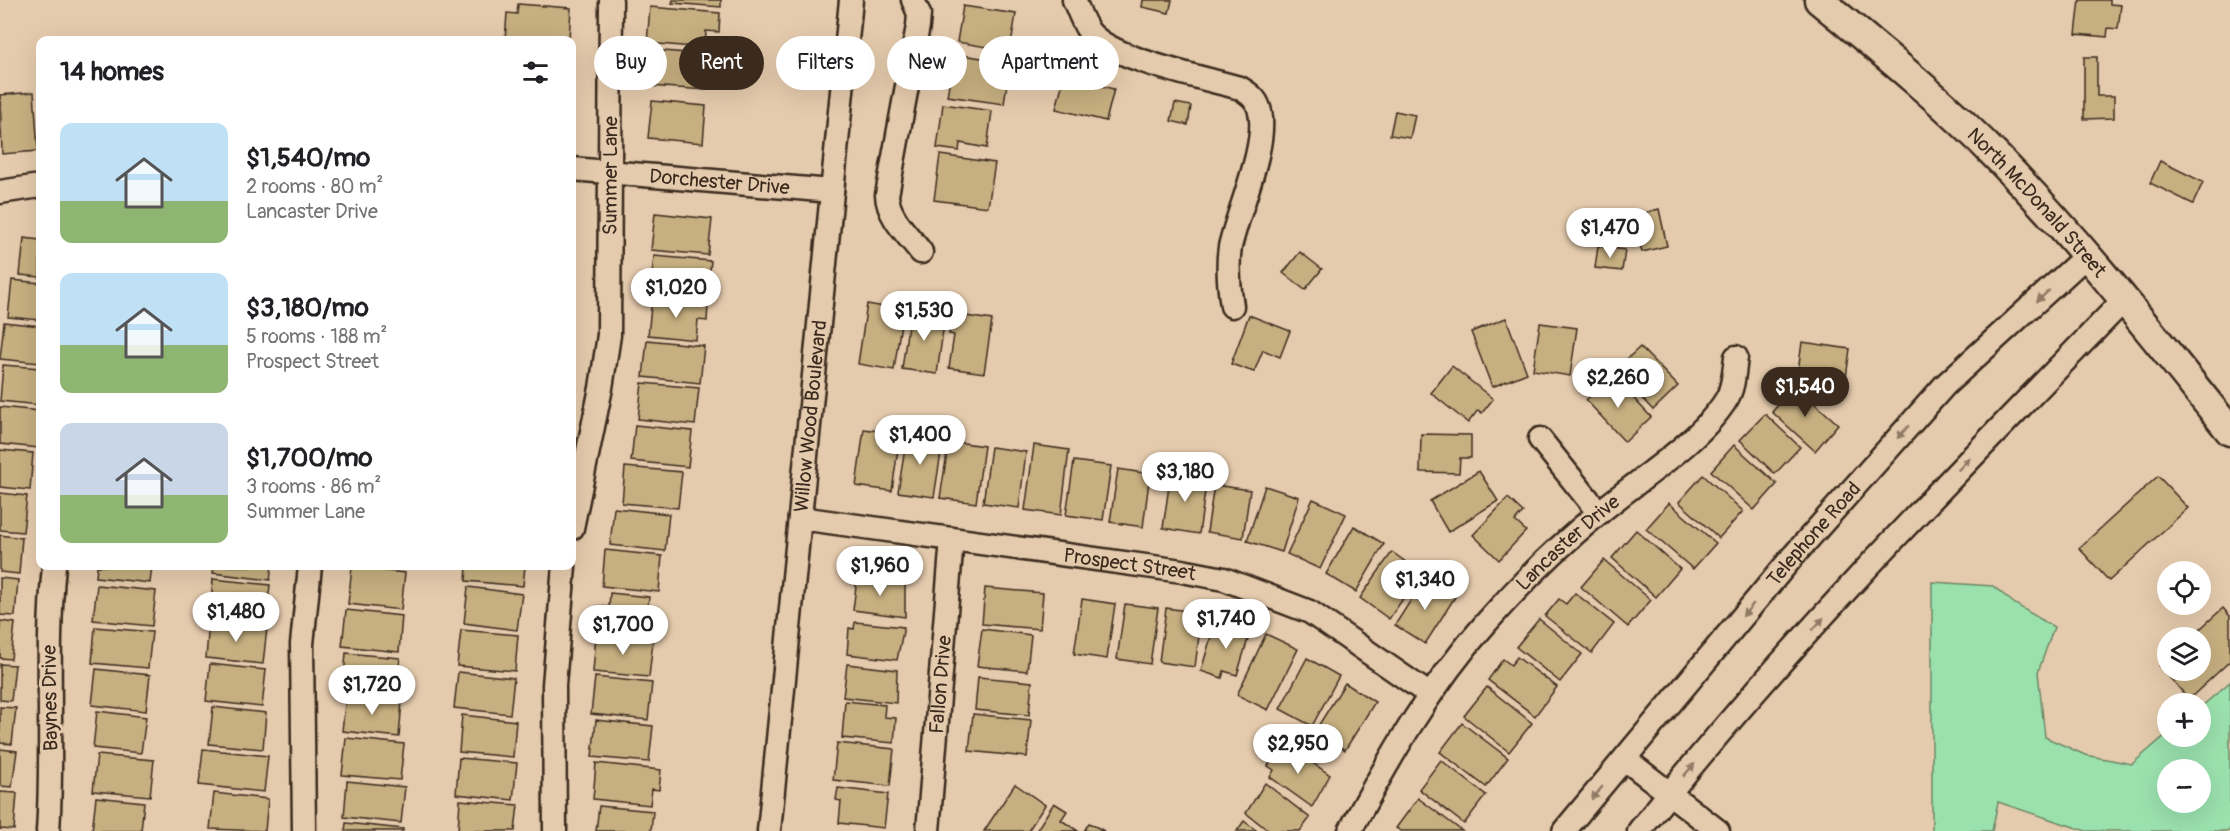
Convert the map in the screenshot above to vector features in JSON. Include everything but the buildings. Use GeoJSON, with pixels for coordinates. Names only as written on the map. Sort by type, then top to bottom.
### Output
{"type":"FeatureCollection","features":[{"type":"Feature","properties":{"kind":"main road","name":"North McDonald Street"},"geometry":{"type":"LineString","coordinates":[[1819,0],[1900,66],[1978,139],[2124,300],[2230,431]]}},
{"type":"Feature","properties":{"kind":"street","name":"Summer Lane"},"geometry":{"type":"LineString","coordinates":[[576,509],[607,360],[611,311],[611,0]]}},
{"type":"Feature","properties":{"kind":"street","name":"Willow Wood Boulevard"},"geometry":{"type":"LineString","coordinates":[[769,831],[851,0]]}},
{"type":"Feature","properties":{"kind":"street"},"geometry":{"type":"LineString","coordinates":[[913,0],[919,14],[918,26],[887,204],[921,252]]}},
{"type":"Feature","properties":{"kind":"street"},"geometry":{"type":"LineString","coordinates":[[1074,0],[1089,31],[1104,42],[1144,62],[1240,88],[1252,96],[1259,107],[1260,141],[1230,247],[1229,286],[1232,306]]}},
{"type":"Feature","properties":{"kind":"street","name":"Dorchester Drive"},"geometry":{"type":"LineString","coordinates":[[576,169],[832,191]]}},
{"type":"Feature","properties":{"kind":"street"},"geometry":{"type":"LineString","coordinates":[[0,192],[36,187]]}},
{"type":"Feature","properties":{"kind":"street","name":"Telephone Road"},"geometry":{"type":"LineString","coordinates":[[1564,831],[1794,555],[1945,385],[2086,256]]}},
{"type":"Feature","properties":{"kind":"street"},"geometry":{"type":"LineString","coordinates":[[1639,831],[1669,793],[1948,482],[2124,300]]}},
{"type":"Feature","properties":{"kind":"street","name":"Lancaster Drive"},"geometry":{"type":"LineString","coordinates":[[1350,831],[1401,737],[1458,656],[1510,597],[1599,513],[1683,445],[1719,409],[1731,387],[1737,357]]}},
{"type":"Feature","properties":{"kind":"street"},"geometry":{"type":"LineString","coordinates":[[1540,439],[1599,513]]}},
{"type":"Feature","properties":{"kind":"street","name":"Prospect Street"},"geometry":{"type":"LineString","coordinates":[[800,518],[1224,579],[1310,612],[1430,695]]}},
{"type":"Feature","properties":{"kind":"street","name":"Fallon Drive"},"geometry":{"type":"LineString","coordinates":[[928,831],[952,539]]}},
{"type":"Feature","properties":{"kind":"street","name":"Baynes Drive"},"geometry":{"type":"LineString","coordinates":[[48,831],[51,762],[49,639],[54,570]]}},
{"type":"Feature","properties":{"kind":"street"},"geometry":{"type":"LineString","coordinates":[[304,831],[302,644],[310,570]]}},
{"type":"Feature","properties":{"kind":"street"},"geometry":{"type":"LineString","coordinates":[[555,831],[554,685],[564,570]]}},
{"type":"Feature","properties":{"kind":"street"},"geometry":{"type":"LineString","coordinates":[[1625,759],[1719,831]]}},
{"type":"Feature","properties":{"kind":"green space"},"geometry":{"type":"Polygon","coordinates":[[[1932,582],[1993,586],[2015,604],[2054,627],[2038,672],[2045,737],[2085,755],[2132,764],[2157,743],[2157,747],[2211,747],[2211,698],[2230,682],[2230,831],[2086,831],[1998,802],[1992,831],[1932,831],[1932,582]]]}}]}
